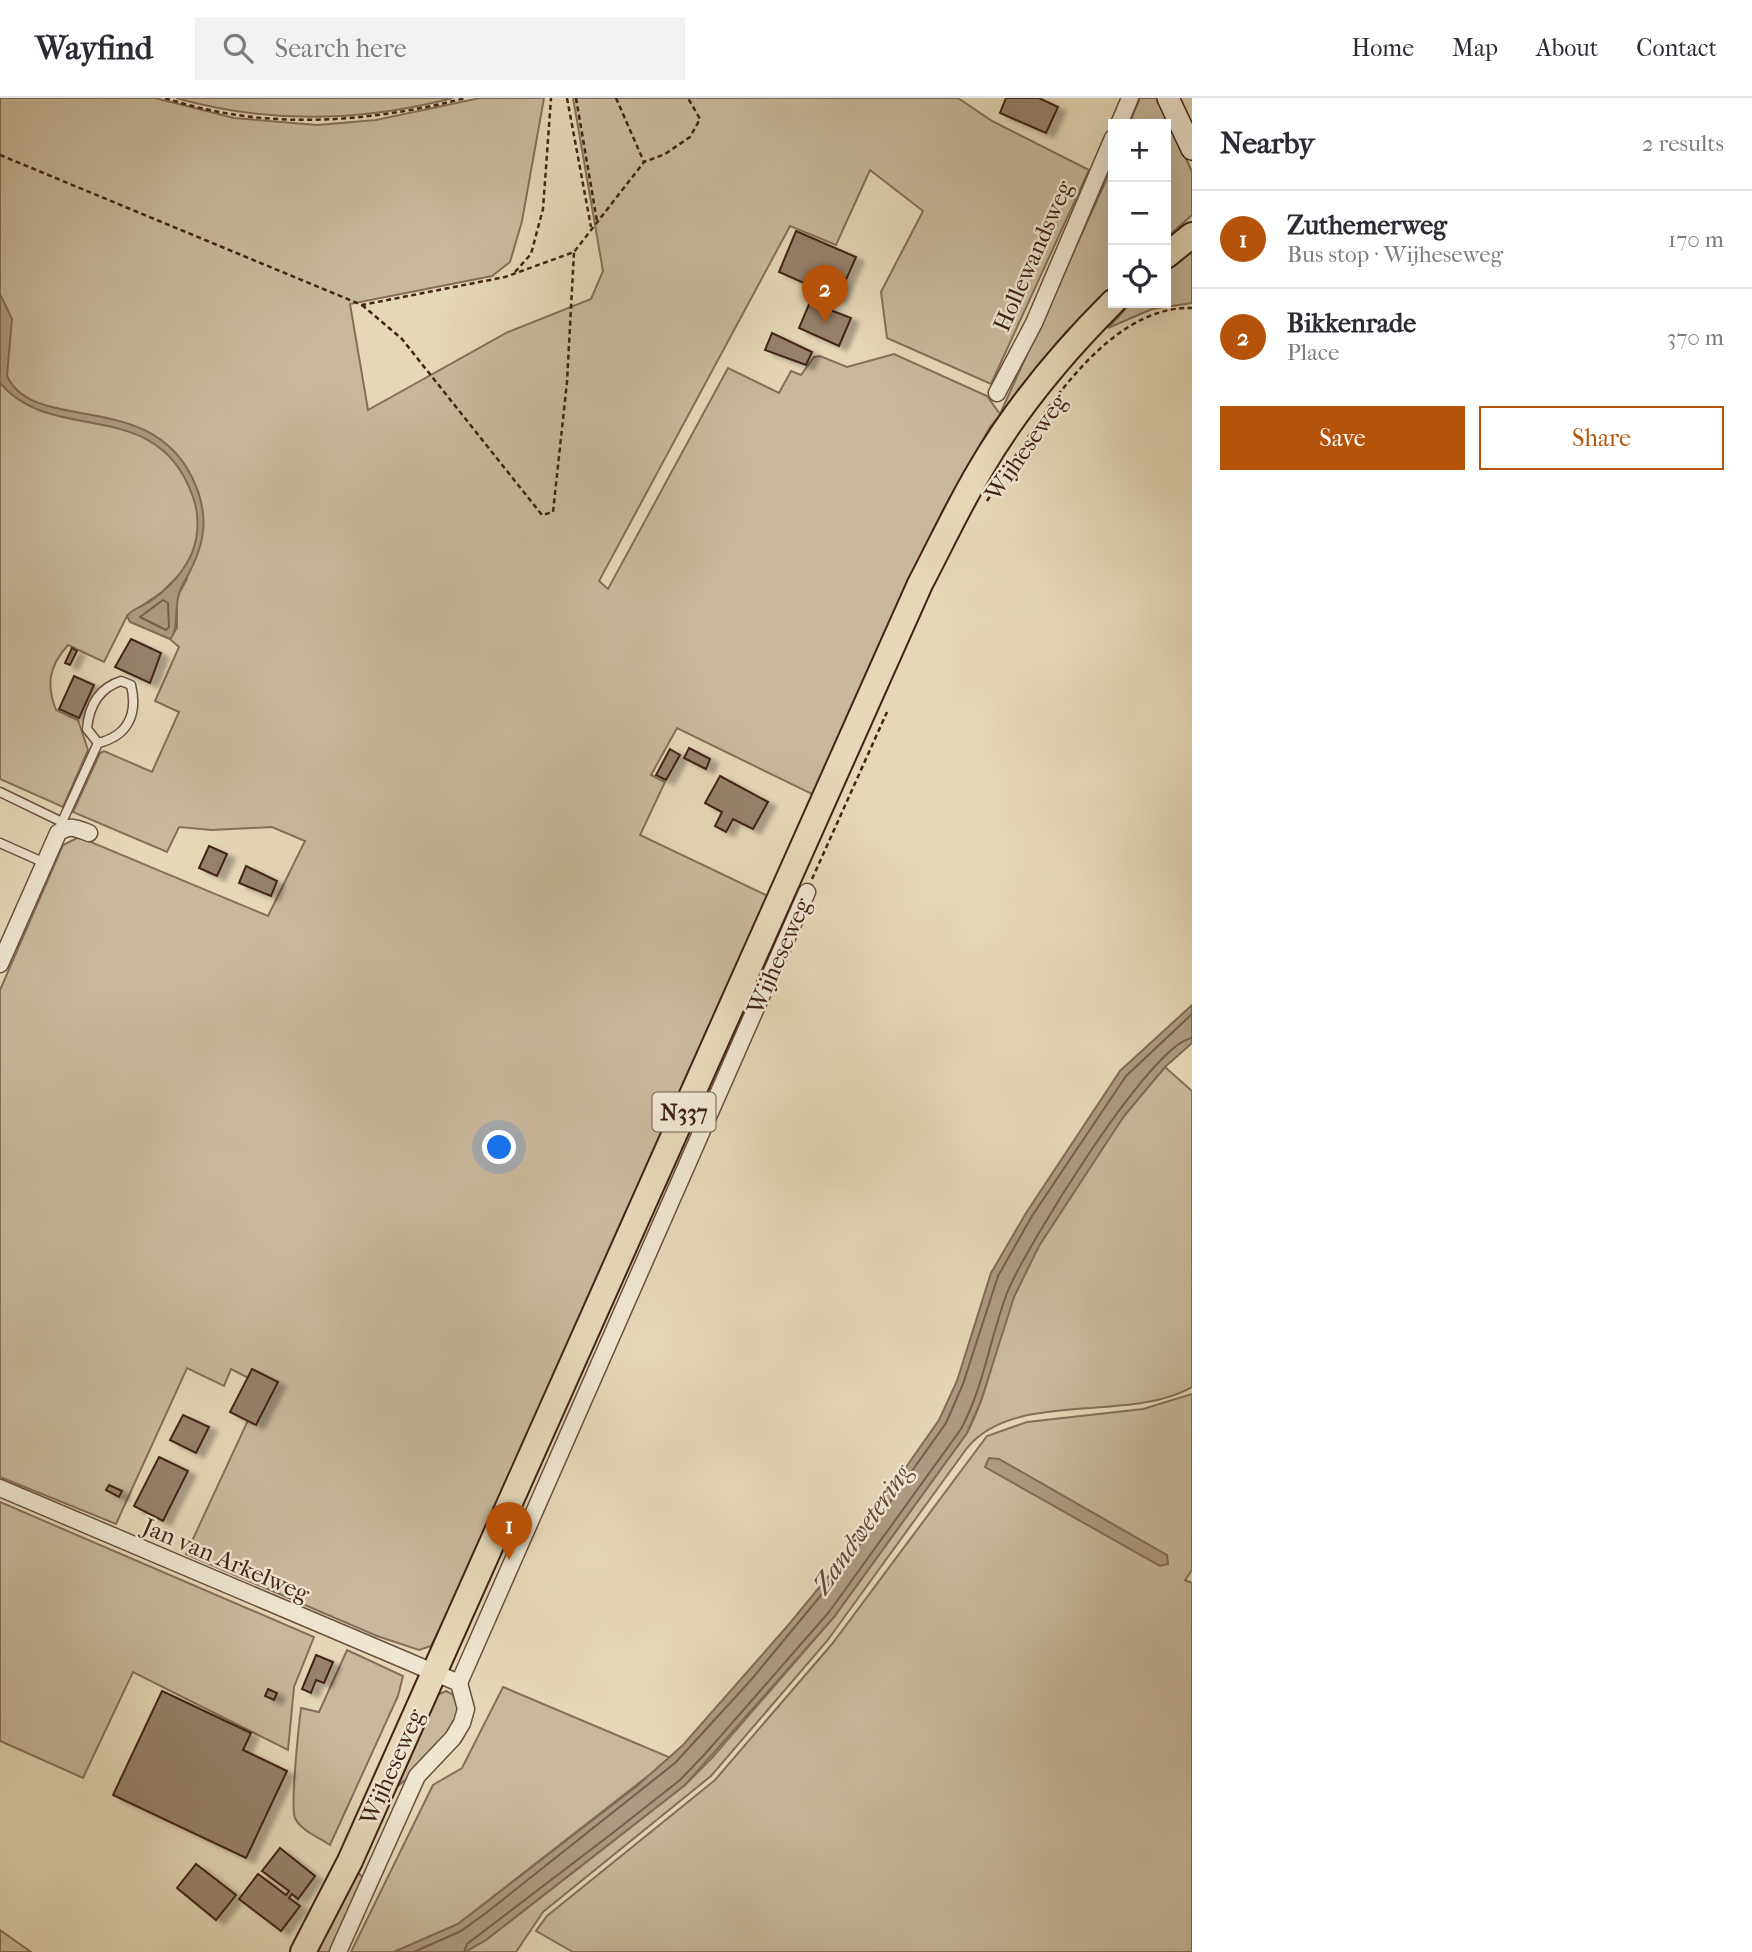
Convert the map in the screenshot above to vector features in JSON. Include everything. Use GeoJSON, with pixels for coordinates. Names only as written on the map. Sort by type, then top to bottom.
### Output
{"type":"FeatureCollection","features":[{"type":"Feature","properties":{"kind":"main road"},"geometry":{"type":"LineString","coordinates":[[1168,98],[1192,149]]}},
{"type":"Feature","properties":{"kind":"main road"},"geometry":{"type":"LineString","coordinates":[[1171,252],[1192,235]]}},
{"type":"Feature","properties":{"kind":"main road","name":"Wijheseweg"},"geometry":{"type":"LineString","coordinates":[[303,1952],[350,1861],[920,584],[980,470],[1013,419],[1081,335],[1108,307]]}},
{"type":"Feature","properties":{"kind":"street"},"geometry":{"type":"LineString","coordinates":[[1121,119],[1130,98]]}},
{"type":"Feature","properties":{"kind":"street","name":"Hollewandsweg"},"geometry":{"type":"LineString","coordinates":[[997,393],[1034,323],[1108,150]]}},
{"type":"Feature","properties":{"kind":"street"},"geometry":{"type":"LineString","coordinates":[[0,964],[10,933],[63,825],[89,833]]}},
{"type":"Feature","properties":{"kind":"street","name":"Wijheseweg"},"geometry":{"type":"LineString","coordinates":[[338,1952],[417,1776],[453,1738],[462,1723],[466,1709],[458,1683],[807,892]]}},
{"type":"Feature","properties":{"kind":"street","name":"Jan van Arkelweg"},"geometry":{"type":"LineString","coordinates":[[0,1488],[434,1673]]}},
{"type":"Feature","properties":{"kind":"street"},"geometry":{"type":"LineString","coordinates":[[434,1673],[458,1683]]}},
{"type":"Feature","properties":{"kind":"street"},"geometry":{"type":"LineString","coordinates":[[350,1861],[375,1874]]}},
{"type":"Feature","properties":{"kind":"lane"},"geometry":{"type":"LineString","coordinates":[[121,681],[131,685],[134,710],[127,727],[115,739],[99,743],[87,729],[88,712],[110,684],[121,681]]}},
{"type":"Feature","properties":{"kind":"lane"},"geometry":{"type":"LineString","coordinates":[[0,792],[63,825],[99,743]]}},
{"type":"Feature","properties":{"kind":"lane"},"geometry":{"type":"LineString","coordinates":[[0,844],[45,863]]}},
{"type":"Feature","properties":{"kind":"path"},"geometry":{"type":"LineString","coordinates":[[165,98],[230,114],[301,122],[397,114],[466,98]]}},
{"type":"Feature","properties":{"kind":"path"},"geometry":{"type":"LineString","coordinates":[[512,274],[531,254],[543,209],[551,98]]}},
{"type":"Feature","properties":{"kind":"path"},"geometry":{"type":"LineString","coordinates":[[567,98],[591,228]]}},
{"type":"Feature","properties":{"kind":"path"},"geometry":{"type":"LineString","coordinates":[[576,98],[597,221]]}},
{"type":"Feature","properties":{"kind":"path"},"geometry":{"type":"LineString","coordinates":[[616,98],[644,162]]}},
{"type":"Feature","properties":{"kind":"path"},"geometry":{"type":"LineString","coordinates":[[362,305],[512,274],[573,252],[644,162],[665,154],[690,137],[700,119],[688,98]]}},
{"type":"Feature","properties":{"kind":"path"},"geometry":{"type":"LineString","coordinates":[[0,155],[362,305],[402,339],[542,515],[554,512],[567,382],[573,252]]}},
{"type":"Feature","properties":{"kind":"path","name":"Wijheseweg"},"geometry":{"type":"LineString","coordinates":[[986,504],[1043,417],[1074,378],[1123,328],[1163,310],[1192,308]]}},
{"type":"Feature","properties":{"kind":"path","name":"Wijheseweg"},"geometry":{"type":"LineString","coordinates":[[807,892],[890,704]]}},
{"type":"Feature","properties":{"kind":"shaded area"},"geometry":{"type":"Polygon","coordinates":[[[0,98],[155,98],[234,118],[317,125],[376,120],[480,98],[544,98],[522,221],[510,262],[492,276],[350,304],[368,410],[508,332],[591,299],[603,271],[573,98],[958,98],[992,121],[1089,170],[991,384],[887,338],[881,292],[923,211],[870,170],[836,245],[790,226],[599,581],[608,589],[728,368],[779,393],[791,371],[801,375],[814,357],[820,356],[847,367],[894,354],[987,396],[1000,414],[1108,176],[1108,290],[1066,332],[990,427],[943,510],[816,796],[677,728],[651,775],[665,782],[640,835],[770,897],[469,1569],[431,1646],[419,1650],[377,1636],[186,1554],[264,1386],[231,1369],[224,1386],[187,1368],[116,1524],[0,1477],[0,990],[63,845],[79,837],[268,916],[305,841],[272,827],[212,830],[179,827],[167,852],[73,812],[100,753],[104,751],[152,772],[179,712],[155,701],[179,647],[170,639],[177,628],[177,597],[187,579],[179,575],[162,592],[127,616],[104,662],[68,645],[53,668],[50,684],[56,710],[78,720],[88,750],[63,807],[0,779],[0,98]]]}},
{"type":"Feature","properties":{"kind":"shaded area"},"geometry":{"type":"Polygon","coordinates":[[[176,98],[453,98],[384,112],[315,117],[245,112],[176,98]]]}},
{"type":"Feature","properties":{"kind":"shaded area"},"geometry":{"type":"Polygon","coordinates":[[[1140,98],[1159,98],[1168,119],[1131,119],[1140,98]]]}},
{"type":"Feature","properties":{"kind":"shaded area"},"geometry":{"type":"Polygon","coordinates":[[[1171,125],[1192,172],[1192,215],[1171,234],[1171,125]]]}},
{"type":"Feature","properties":{"kind":"shaded area"},"geometry":{"type":"Polygon","coordinates":[[[1192,250],[1192,303],[1171,306],[1171,268],[1192,250]]]}},
{"type":"Feature","properties":{"kind":"shaded area"},"geometry":{"type":"Polygon","coordinates":[[[1126,308],[1159,308],[1152,309],[1108,328],[1126,308]]]}},
{"type":"Feature","properties":{"kind":"shaded area"},"geometry":{"type":"Polygon","coordinates":[[[1165,1067],[1192,1091],[1192,1387],[1166,1398],[1136,1404],[1043,1413],[1014,1419],[988,1430],[967,1448],[827,1641],[711,1776],[543,1912],[516,1952],[465,1952],[486,1940],[685,1785],[711,1759],[834,1617],[967,1433],[981,1400],[1014,1296],[1044,1235],[1101,1147],[1165,1067]]]}},
{"type":"Feature","properties":{"kind":"shaded area"},"geometry":{"type":"Polygon","coordinates":[[[1192,1394],[1192,1570],[1185,1580],[1192,1583],[1192,1952],[573,1952],[536,1931],[547,1916],[715,1780],[832,1644],[987,1436],[1027,1422],[1143,1409],[1192,1394]]]}},
{"type":"Feature","properties":{"kind":"shaded area"},"geometry":{"type":"Polygon","coordinates":[[[0,1502],[314,1637],[294,1687],[288,1750],[133,1672],[83,1778],[0,1741],[0,1502]]]}},
{"type":"Feature","properties":{"kind":"shaded area"},"geometry":{"type":"Polygon","coordinates":[[[347,1650],[403,1676],[398,1696],[330,1845],[306,1830],[295,1818],[297,1747],[301,1708],[319,1712],[347,1650]]]}},
{"type":"Feature","properties":{"kind":"shaded area"},"geometry":{"type":"Polygon","coordinates":[[[503,1687],[671,1758],[458,1924],[394,1952],[351,1952],[433,1785],[462,1768],[503,1687]]]}},
{"type":"Feature","properties":{"kind":"shaded area"},"geometry":{"type":"Polygon","coordinates":[[[446,1691],[452,1694],[462,1710],[458,1721],[436,1752],[398,1786],[437,1695],[446,1691]]]}},
{"type":"Feature","properties":{"kind":"shaded area"},"geometry":{"type":"Polygon","coordinates":[[[357,1871],[363,1878],[363,1888],[330,1952],[317,1952],[357,1871]]]}},
{"type":"Feature","properties":{"kind":"shaded area"},"geometry":{"type":"Polygon","coordinates":[[[0,1930],[31,1952],[0,1952],[0,1930]]]}},
{"type":"Feature","properties":{"kind":"water"},"geometry":{"type":"Polygon","coordinates":[[[0,294],[12,319],[7,376],[21,394],[42,404],[125,423],[152,434],[176,454],[195,484],[204,523],[196,559],[180,591],[175,629],[170,639],[130,622],[127,616],[166,588],[189,559],[197,528],[193,497],[177,465],[155,445],[130,432],[47,413],[22,402],[0,383],[0,294]]]}},
{"type":"Feature","properties":{"kind":"water"},"geometry":{"type":"Polygon","coordinates":[[[1192,1005],[1192,1043],[1165,1067],[1124,1116],[1039,1246],[1014,1297],[981,1401],[967,1433],[834,1617],[685,1785],[486,1940],[465,1952],[394,1952],[458,1924],[637,1786],[683,1745],[790,1623],[836,1567],[939,1420],[957,1381],[991,1273],[1026,1213],[1120,1071],[1192,1005]]]}},
{"type":"Feature","properties":{"kind":"water"},"geometry":{"type":"Polygon","coordinates":[[[989,1458],[999,1459],[1167,1555],[1168,1564],[1160,1566],[985,1467],[989,1458]]]}},
{"type":"Feature","properties":{"kind":"building"},"geometry":{"type":"Polygon","coordinates":[[[1006,98],[1039,98],[1058,107],[1046,133],[1000,113],[1006,98]]]}},
{"type":"Feature","properties":{"kind":"building"},"geometry":{"type":"Polygon","coordinates":[[[796,231],[856,257],[838,298],[779,272],[796,231]]]}},
{"type":"Feature","properties":{"kind":"building"},"geometry":{"type":"Polygon","coordinates":[[[810,302],[851,318],[839,346],[799,328],[810,302]]]}},
{"type":"Feature","properties":{"kind":"building"},"geometry":{"type":"Polygon","coordinates":[[[772,333],[812,352],[806,365],[765,350],[772,333]]]}},
{"type":"Feature","properties":{"kind":"building"},"geometry":{"type":"Polygon","coordinates":[[[131,639],[161,653],[150,683],[115,667],[131,639]]]}},
{"type":"Feature","properties":{"kind":"building"},"geometry":{"type":"Polygon","coordinates":[[[72,648],[77,651],[70,665],[65,663],[72,648]]]}},
{"type":"Feature","properties":{"kind":"building"},"geometry":{"type":"Polygon","coordinates":[[[74,676],[94,685],[79,718],[59,709],[74,676]]]}},
{"type":"Feature","properties":{"kind":"building"},"geometry":{"type":"Polygon","coordinates":[[[689,748],[710,759],[706,769],[684,758],[689,748]]]}},
{"type":"Feature","properties":{"kind":"building"},"geometry":{"type":"Polygon","coordinates":[[[670,749],[680,755],[666,780],[656,775],[670,749]]]}},
{"type":"Feature","properties":{"kind":"building"},"geometry":{"type":"Polygon","coordinates":[[[720,776],[768,802],[753,829],[733,819],[726,832],[715,826],[722,812],[705,803],[720,776]]]}},
{"type":"Feature","properties":{"kind":"building"},"geometry":{"type":"Polygon","coordinates":[[[209,846],[227,854],[217,876],[199,868],[209,846]]]}},
{"type":"Feature","properties":{"kind":"building"},"geometry":{"type":"Polygon","coordinates":[[[246,866],[277,881],[271,896],[239,883],[246,866]]]}},
{"type":"Feature","properties":{"kind":"building"},"geometry":{"type":"Polygon","coordinates":[[[252,1369],[278,1382],[256,1425],[230,1412],[252,1369]]]}},
{"type":"Feature","properties":{"kind":"building"},"geometry":{"type":"Polygon","coordinates":[[[183,1415],[209,1427],[196,1453],[170,1440],[183,1415]]]}},
{"type":"Feature","properties":{"kind":"building"},"geometry":{"type":"Polygon","coordinates":[[[159,1457],[188,1471],[163,1521],[134,1506],[159,1457]]]}},
{"type":"Feature","properties":{"kind":"building"},"geometry":{"type":"Polygon","coordinates":[[[109,1485],[122,1491],[119,1497],[106,1490],[109,1485]]]}},
{"type":"Feature","properties":{"kind":"building"},"geometry":{"type":"Polygon","coordinates":[[[316,1655],[333,1662],[324,1683],[316,1680],[311,1693],[302,1689],[316,1655]]]}},
{"type":"Feature","properties":{"kind":"building"},"geometry":{"type":"Polygon","coordinates":[[[268,1689],[277,1693],[274,1700],[265,1696],[268,1689]]]}},
{"type":"Feature","properties":{"kind":"building"},"geometry":{"type":"Polygon","coordinates":[[[162,1691],[251,1733],[243,1750],[287,1771],[246,1858],[113,1795],[162,1691]]]}},
{"type":"Feature","properties":{"kind":"building"},"geometry":{"type":"Polygon","coordinates":[[[280,1848],[315,1876],[298,1899],[292,1894],[289,1898],[300,1906],[281,1931],[239,1899],[258,1874],[286,1895],[289,1891],[262,1871],[280,1848]]]}},
{"type":"Feature","properties":{"kind":"building"},"geometry":{"type":"Polygon","coordinates":[[[196,1864],[236,1895],[216,1920],[177,1888],[196,1864]]]}},
{"type":"Feature","properties":{"kind":"place","name":"Bikkenrade"},"geometry":{"type":"Point","coordinates":[825,323]}},
{"type":"Feature","properties":{"kind":"place","name":"Zuthemerweg"},"geometry":{"type":"Point","coordinates":[509,1560]}},
{"type":"Feature","properties":{"kind":"water label","name":"Zandwetering"},"geometry":{"type":"Point","coordinates":[862,1529]}}]}
